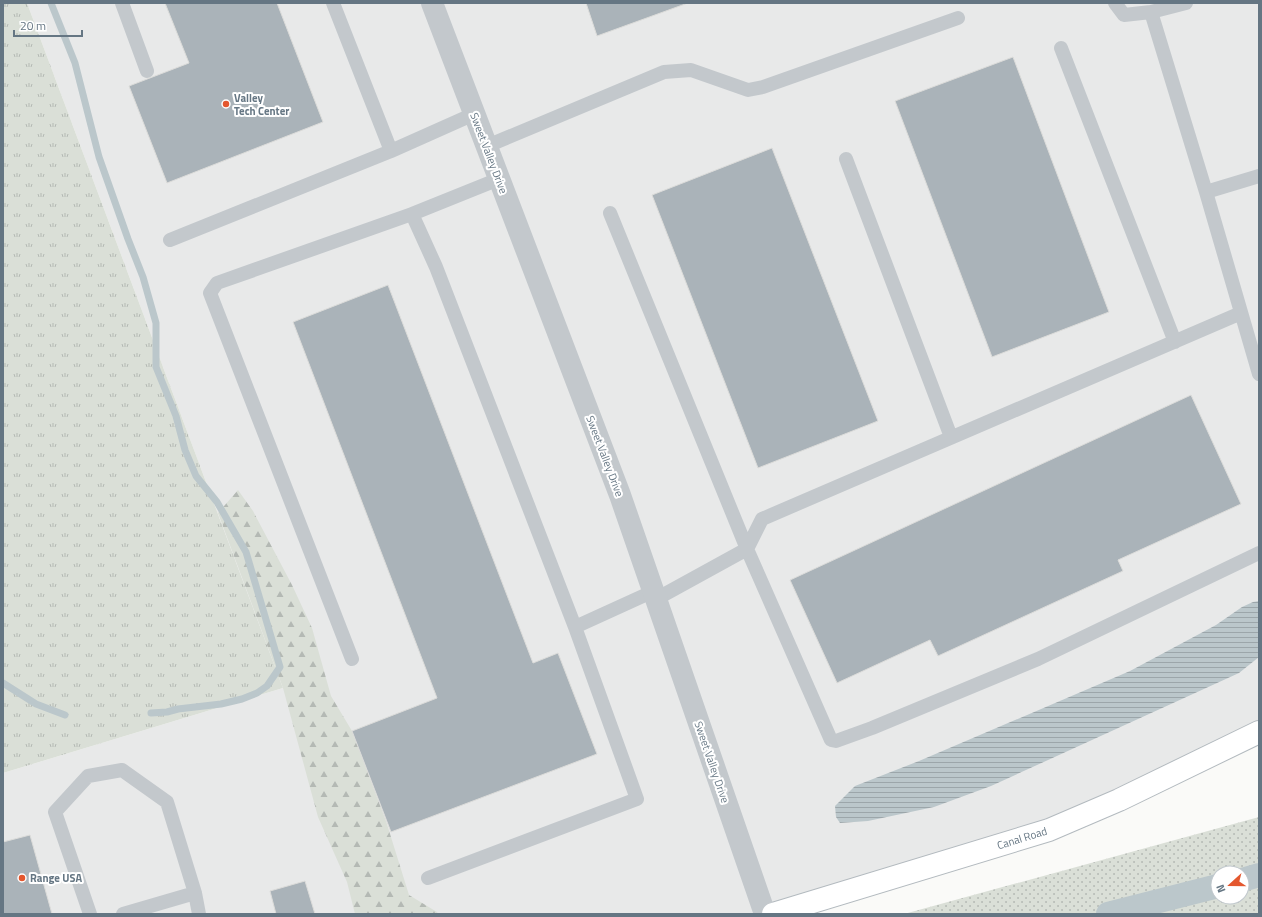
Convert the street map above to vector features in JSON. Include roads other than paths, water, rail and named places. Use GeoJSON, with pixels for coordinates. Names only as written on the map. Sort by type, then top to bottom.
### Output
{"type":"FeatureCollection","features":[{"type":"Feature","properties":{"kind":"main road","name":"Canal Road"},"geometry":{"type":"LineString","coordinates":[[773,914],[1049,830],[1119,800],[1259,732]]}},
{"type":"Feature","properties":{"kind":"street","name":"Sweet Valley Drive"},"geometry":{"type":"LineString","coordinates":[[432,3],[620,494],[765,914]]}},
{"type":"Feature","properties":{"kind":"lane"},"geometry":{"type":"LineString","coordinates":[[122,3],[147,70]]}},
{"type":"Feature","properties":{"kind":"lane"},"geometry":{"type":"LineString","coordinates":[[333,3],[391,150]]}},
{"type":"Feature","properties":{"kind":"lane"},"geometry":{"type":"LineString","coordinates":[[1114,3],[1124,14],[1151,12],[1186,3]]}},
{"type":"Feature","properties":{"kind":"lane"},"geometry":{"type":"LineString","coordinates":[[1151,12],[1206,192],[1259,374]]}},
{"type":"Feature","properties":{"kind":"lane"},"geometry":{"type":"LineString","coordinates":[[487,146],[664,72],[691,70],[748,90],[764,86],[958,18]]}},
{"type":"Feature","properties":{"kind":"lane"},"geometry":{"type":"LineString","coordinates":[[1061,48],[1175,342]]}},
{"type":"Feature","properties":{"kind":"lane"},"geometry":{"type":"LineString","coordinates":[[170,240],[391,150],[474,114]]}},
{"type":"Feature","properties":{"kind":"lane"},"geometry":{"type":"LineString","coordinates":[[846,159],[951,437]]}},
{"type":"Feature","properties":{"kind":"lane"},"geometry":{"type":"LineString","coordinates":[[1206,192],[1259,176]]}},
{"type":"Feature","properties":{"kind":"lane"},"geometry":{"type":"LineString","coordinates":[[352,659],[210,293],[217,283],[412,214],[499,179]]}},
{"type":"Feature","properties":{"kind":"lane"},"geometry":{"type":"LineString","coordinates":[[610,213],[748,549],[831,740],[836,741],[872,728],[1038,659],[1259,553]]}},
{"type":"Feature","properties":{"kind":"lane"},"geometry":{"type":"LineString","coordinates":[[412,214],[436,267],[575,627],[637,799],[428,878]]}},
{"type":"Feature","properties":{"kind":"lane"},"geometry":{"type":"LineString","coordinates":[[575,627],[655,595],[748,549],[762,519],[1241,313]]}},
{"type":"Feature","properties":{"kind":"lane"},"geometry":{"type":"LineString","coordinates":[[90,914],[56,812],[88,776],[122,770],[167,802],[195,893],[199,914]]}},
{"type":"Feature","properties":{"kind":"lane"},"geometry":{"type":"LineString","coordinates":[[123,914],[195,893]]}},
{"type":"Feature","properties":{"kind":"waterway"},"geometry":{"type":"LineString","coordinates":[[51,3],[75,63],[99,157],[143,277],[156,323],[156,367],[176,416],[185,450],[196,476],[217,502],[246,552],[280,667],[267,686],[257,693],[242,699],[221,704],[151,713]]}},
{"type":"Feature","properties":{"kind":"waterway"},"geometry":{"type":"LineString","coordinates":[[3,683],[36,704],[65,715]]}},
{"type":"Feature","properties":{"kind":"waterway"},"geometry":{"type":"LineString","coordinates":[[1250,878],[1259,875]]}},
{"type":"Feature","properties":{"kind":"waterway"},"geometry":{"type":"LineString","coordinates":[[1108,914],[1210,888]]}},
{"type":"Feature","properties":{"kind":"place","name":"Valley Tech Center"},"geometry":{"type":"Point","coordinates":[226,104]}},
{"type":"Feature","properties":{"kind":"place","name":"Range USA"},"geometry":{"type":"Point","coordinates":[22,878]}}]}
